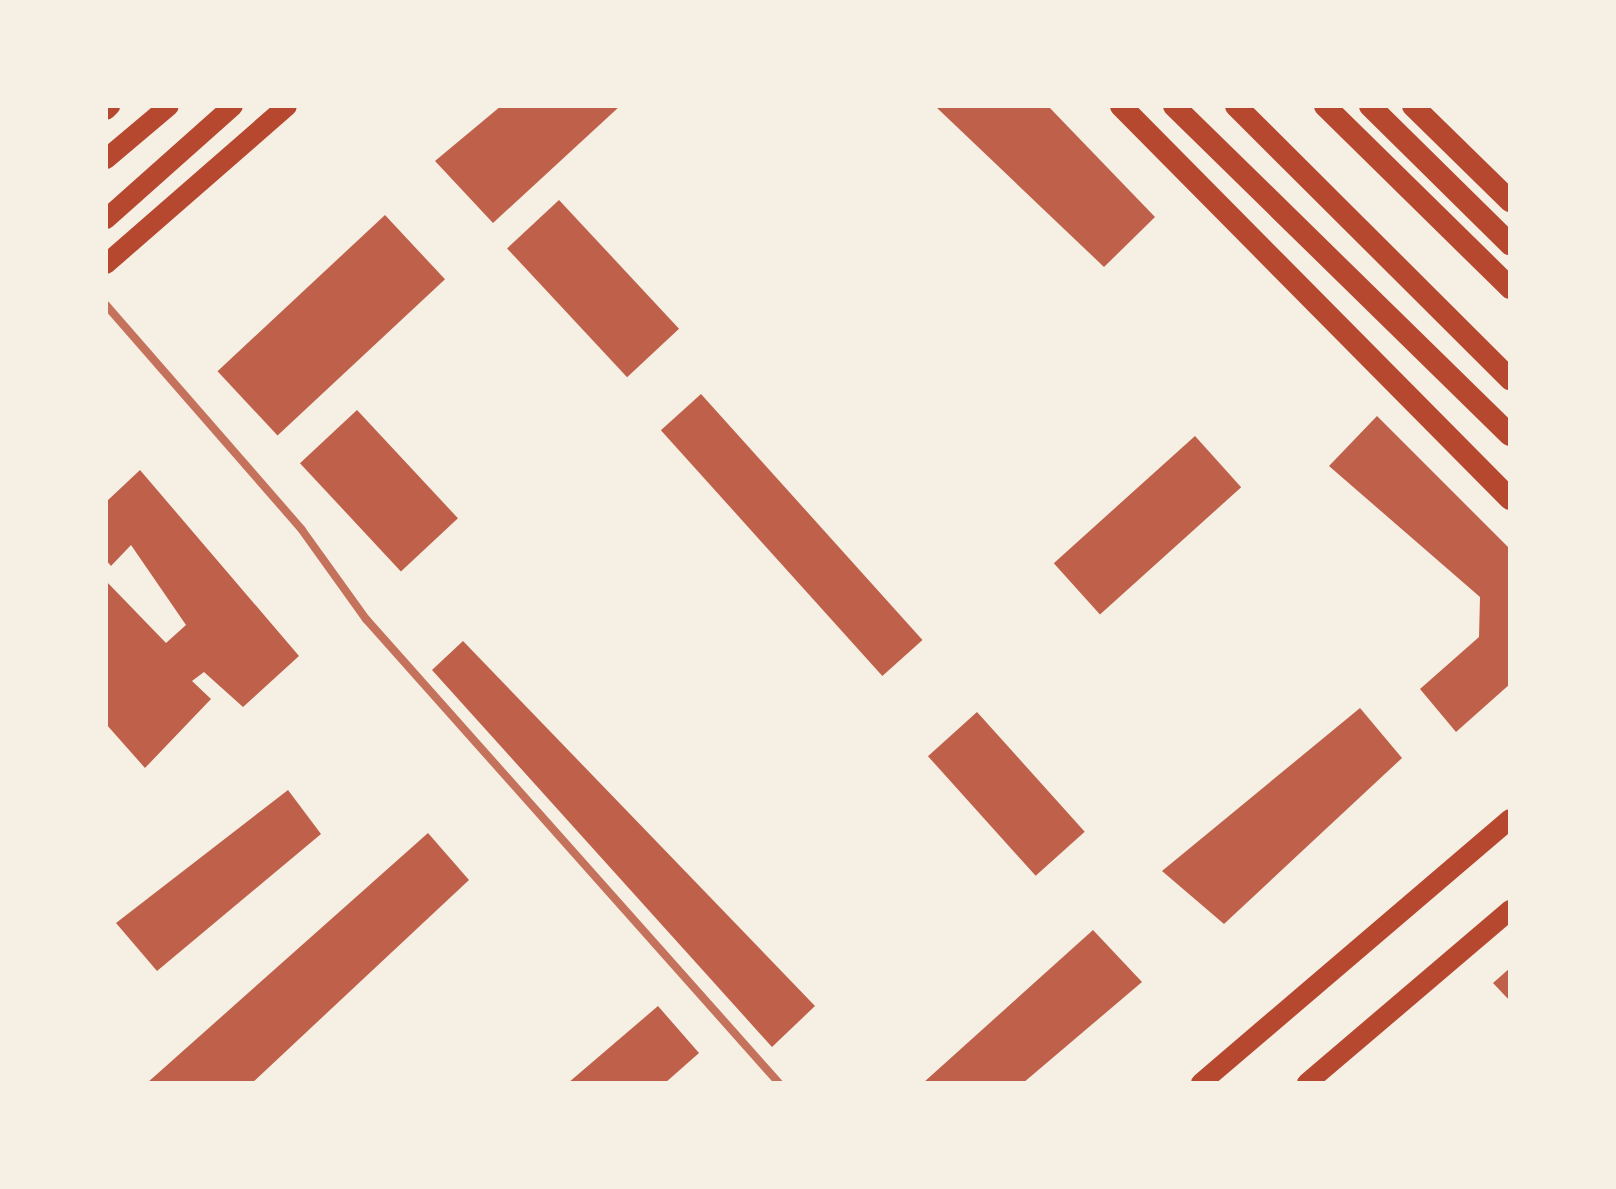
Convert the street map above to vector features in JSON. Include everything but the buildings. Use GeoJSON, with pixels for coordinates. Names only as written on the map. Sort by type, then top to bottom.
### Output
{"type":"FeatureCollection","features":[{"type":"Feature","properties":{"kind":"highway"},"geometry":{"type":"LineString","coordinates":[[1121,106],[1510,499]]}},
{"type":"Feature","properties":{"kind":"highway"},"geometry":{"type":"LineString","coordinates":[[1174,106],[1510,435]]}},
{"type":"Feature","properties":{"kind":"highway"},"geometry":{"type":"LineString","coordinates":[[1236,106],[1510,379]]}},
{"type":"Feature","properties":{"kind":"highway"},"geometry":{"type":"LineString","coordinates":[[1325,106],[1510,288]]}},
{"type":"Feature","properties":{"kind":"highway"},"geometry":{"type":"LineString","coordinates":[[1370,106],[1510,244]]}},
{"type":"Feature","properties":{"kind":"highway"},"geometry":{"type":"LineString","coordinates":[[1413,106],[1510,201]]}},
{"type":"Feature","properties":{"kind":"main road"},"geometry":{"type":"LineString","coordinates":[[106,159],[169,106]]}},
{"type":"Feature","properties":{"kind":"main road"},"geometry":{"type":"LineString","coordinates":[[106,219],[233,106]]}},
{"type":"Feature","properties":{"kind":"main road"},"geometry":{"type":"LineString","coordinates":[[106,264],[287,106]]}},
{"type":"Feature","properties":{"kind":"main road"},"geometry":{"type":"LineString","coordinates":[[1201,1083],[1510,819]]}},
{"type":"Feature","properties":{"kind":"main road"},"geometry":{"type":"LineString","coordinates":[[1307,1083],[1510,910]]}},
{"type":"Feature","properties":{"kind":"street"},"geometry":{"type":"LineString","coordinates":[[106,305],[302,530],[366,619],[779,1083]]}}]}
